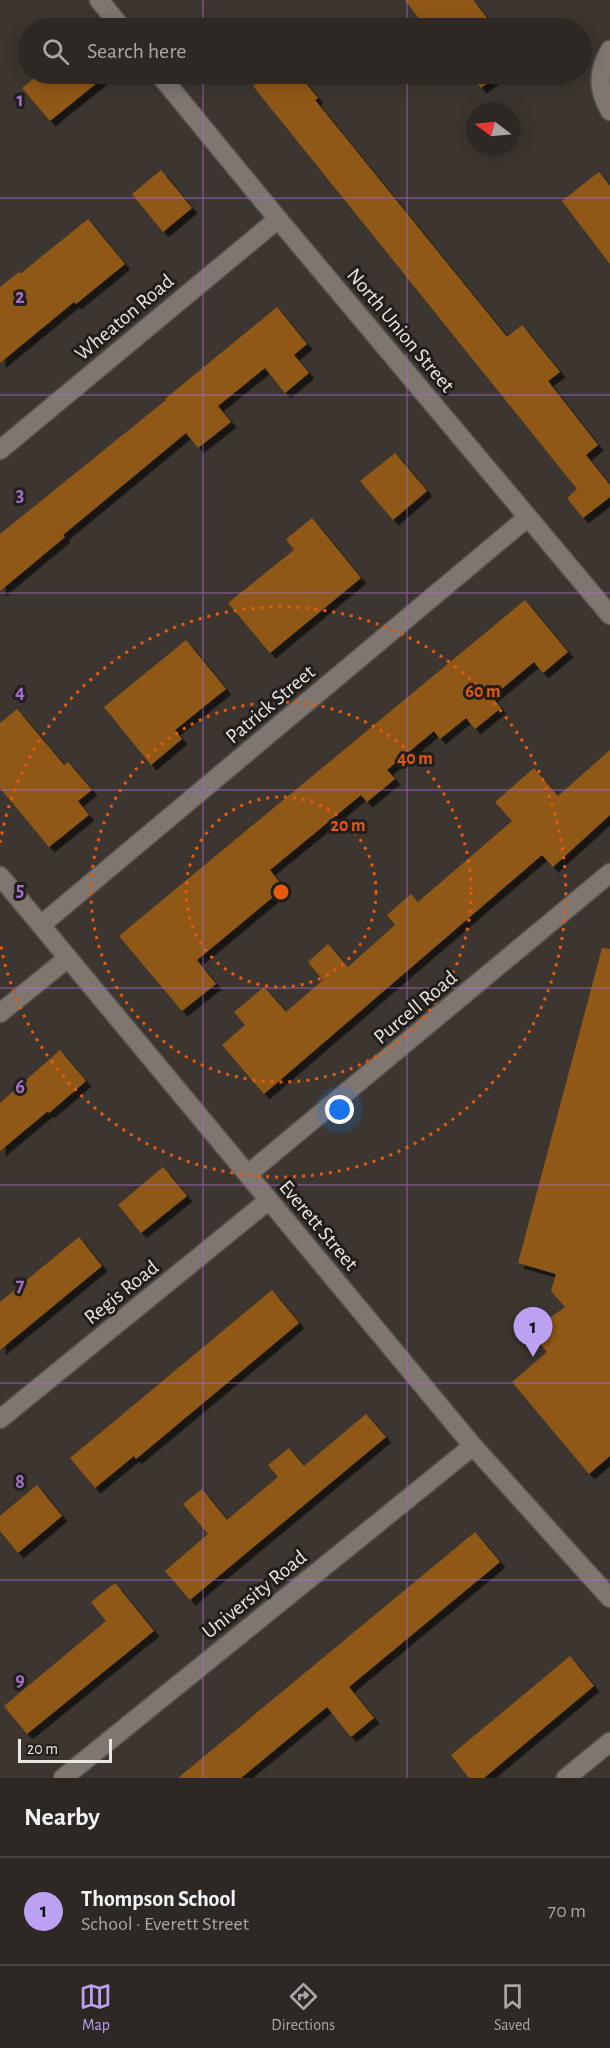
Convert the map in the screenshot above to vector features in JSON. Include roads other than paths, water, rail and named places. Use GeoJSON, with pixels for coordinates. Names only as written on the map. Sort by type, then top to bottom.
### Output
{"type":"FeatureCollection","features":[{"type":"Feature","properties":{"kind":"street"},"geometry":{"type":"LineString","coordinates":[[99,0],[114,18]]}},
{"type":"Feature","properties":{"kind":"street"},"geometry":{"type":"LineString","coordinates":[[610,50],[599,76],[602,96],[610,111]]}},
{"type":"Feature","properties":{"kind":"street","name":"North Union Street"},"geometry":{"type":"LineString","coordinates":[[167,84],[610,615]]}},
{"type":"Feature","properties":{"kind":"street","name":"Wheaton Road"},"geometry":{"type":"LineString","coordinates":[[0,450],[278,219]]}},
{"type":"Feature","properties":{"kind":"street","name":"Patrick Street"},"geometry":{"type":"LineString","coordinates":[[41,925],[528,517]]}},
{"type":"Feature","properties":{"kind":"street","name":"Purcell Road"},"geometry":{"type":"LineString","coordinates":[[248,1174],[610,873]]}},
{"type":"Feature","properties":{"kind":"street","name":"Everett Street"},"geometry":{"type":"LineString","coordinates":[[0,876],[473,1446],[610,1598]]}},
{"type":"Feature","properties":{"kind":"street"},"geometry":{"type":"LineString","coordinates":[[0,1012],[68,957]]}},
{"type":"Feature","properties":{"kind":"street","name":"Regis Road"},"geometry":{"type":"LineString","coordinates":[[0,1419],[269,1200]]}},
{"type":"Feature","properties":{"kind":"street","name":"University Road"},"geometry":{"type":"LineString","coordinates":[[63,1778],[473,1446]]}},
{"type":"Feature","properties":{"kind":"street"},"geometry":{"type":"LineString","coordinates":[[566,1778],[610,1742]]}},
{"type":"Feature","properties":{"kind":"place","name":"Thompson School"},"geometry":{"type":"Point","coordinates":[533,1357]}}]}
